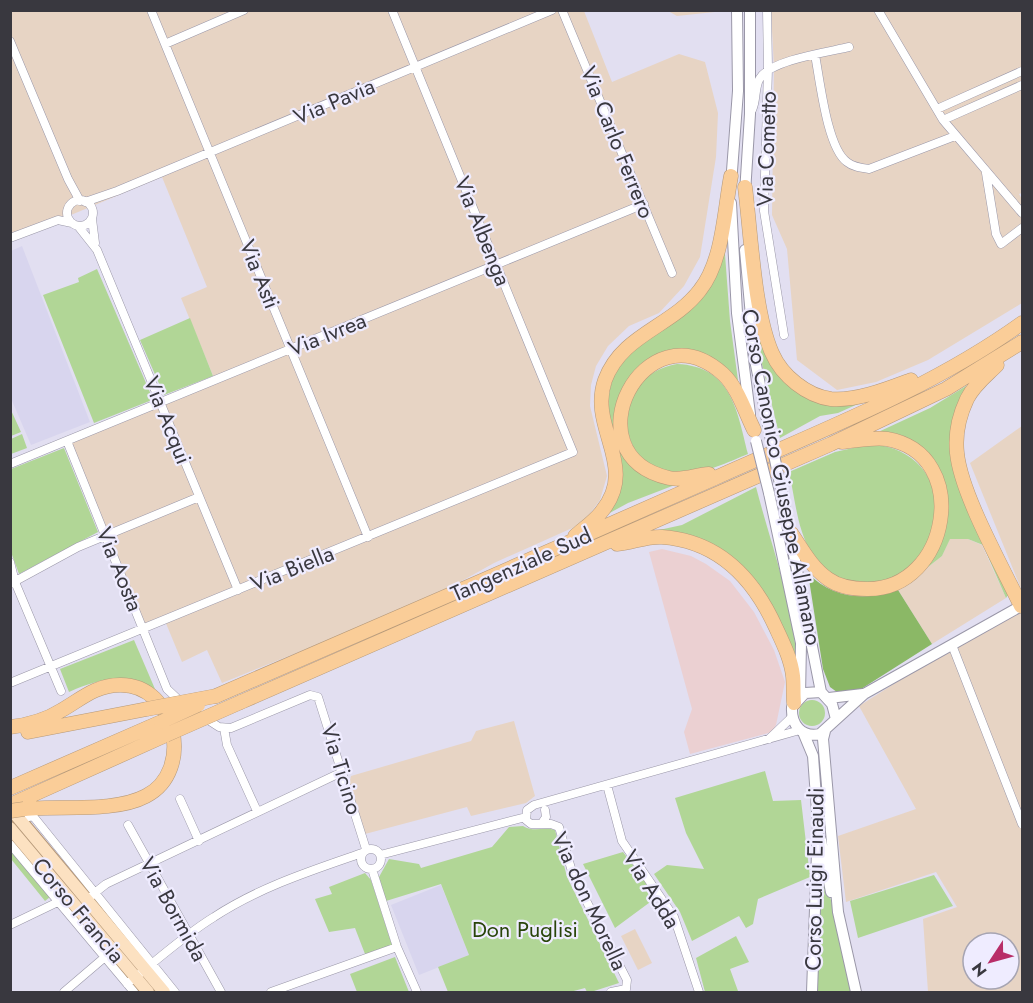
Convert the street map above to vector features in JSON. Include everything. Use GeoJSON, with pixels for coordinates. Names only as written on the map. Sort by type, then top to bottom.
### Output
{"type":"FeatureCollection","features":[{"type":"Feature","properties":{"kind":"highway"},"geometry":{"type":"LineString","coordinates":[[564,545],[602,512],[613,495],[617,473],[615,453],[605,432],[601,406],[605,381],[627,346],[679,312],[701,289],[716,255],[731,176]]}},
{"type":"Feature","properties":{"kind":"highway"},"geometry":{"type":"LineString","coordinates":[[744,187],[766,335],[780,368],[796,383],[831,399],[853,397],[956,365]]}},
{"type":"Feature","properties":{"kind":"highway","name":"Tangenziale Sud"},"geometry":{"type":"LineString","coordinates":[[12,814],[33,794],[164,729],[216,696],[564,545],[882,403],[956,365],[1023,323]]}},
{"type":"Feature","properties":{"kind":"highway","name":"Tangenziale Sud"},"geometry":{"type":"LineString","coordinates":[[10,788],[241,702],[831,444],[946,389],[1023,342]]}},
{"type":"Feature","properties":{"kind":"highway"},"geometry":{"type":"LineString","coordinates":[[1010,350],[978,382],[967,399],[959,420],[957,453],[968,490],[1022,606]]}},
{"type":"Feature","properties":{"kind":"highway"},"geometry":{"type":"LineString","coordinates":[[726,473],[671,479],[641,465],[627,448],[621,428],[622,404],[631,383],[650,366],[661,361],[674,357],[701,361],[723,374],[732,384],[755,436]]}},
{"type":"Feature","properties":{"kind":"highway"},"geometry":{"type":"LineString","coordinates":[[791,532],[809,560],[826,578],[837,584],[864,590],[878,589],[899,582],[921,565],[935,543],[942,518],[941,496],[936,478],[922,456],[913,449],[889,439],[831,444]]}},
{"type":"Feature","properties":{"kind":"highway"},"geometry":{"type":"LineString","coordinates":[[597,546],[646,538],[675,539],[704,547],[729,561],[748,579],[765,604],[790,663],[795,705]]}},
{"type":"Feature","properties":{"kind":"highway"},"geometry":{"type":"LineString","coordinates":[[10,727],[49,717],[94,690],[121,685],[132,687],[157,702],[174,732],[175,750],[170,770],[162,783],[145,797],[116,805],[41,807],[12,814]]}},
{"type":"Feature","properties":{"kind":"highway"},"geometry":{"type":"LineString","coordinates":[[10,734],[216,696]]}},
{"type":"Feature","properties":{"kind":"main road","name":"Corso Canonico Giuseppe Allamano"},"geometry":{"type":"LineString","coordinates":[[737,10],[738,91],[731,176],[732,243],[737,313],[755,436],[801,643],[795,705]]}},
{"type":"Feature","properties":{"kind":"main road","name":"Corso Canonico Giuseppe Allamano"},"geometry":{"type":"LineString","coordinates":[[750,10],[750,114],[744,187],[749,310],[770,435],[825,695]]}},
{"type":"Feature","properties":{"kind":"main road"},"geometry":{"type":"LineString","coordinates":[[864,694],[825,695],[813,691],[795,705],[801,731],[814,735],[825,731],[864,694],[1022,606]]}},
{"type":"Feature","properties":{"kind":"main road"},"geometry":{"type":"LineString","coordinates":[[825,695],[836,719]]}},
{"type":"Feature","properties":{"kind":"main road","name":"Corso Luigi Einaudi"},"geometry":{"type":"LineString","coordinates":[[801,731],[813,756],[818,825],[812,993]]}},
{"type":"Feature","properties":{"kind":"main road","name":"Corso Luigi Einaudi"},"geometry":{"type":"LineString","coordinates":[[825,731],[823,739],[838,912]]}},
{"type":"Feature","properties":{"kind":"main road","name":"Corso Francia"},"geometry":{"type":"LineString","coordinates":[[12,814],[58,856],[91,896],[140,974],[148,993]]}},
{"type":"Feature","properties":{"kind":"main road","name":"Corso Francia"},"geometry":{"type":"LineString","coordinates":[[12,814],[63,898],[140,974],[164,993]]}},
{"type":"Feature","properties":{"kind":"main road"},"geometry":{"type":"LineString","coordinates":[[818,825],[826,872],[838,912],[856,993]]}},
{"type":"Feature","properties":{"kind":"street","name":"Via Asti"},"geometry":{"type":"LineString","coordinates":[[151,10],[368,537]]}},
{"type":"Feature","properties":{"kind":"street"},"geometry":{"type":"LineString","coordinates":[[165,44],[244,10]]}},
{"type":"Feature","properties":{"kind":"street","name":"Via Albenga"},"geometry":{"type":"LineString","coordinates":[[392,10],[573,452]]}},
{"type":"Feature","properties":{"kind":"street","name":"Via Pavia"},"geometry":{"type":"LineString","coordinates":[[83,201],[115,192],[552,10]]}},
{"type":"Feature","properties":{"kind":"street","name":"Via Carlo Ferrero"},"geometry":{"type":"LineString","coordinates":[[562,10],[672,273]]}},
{"type":"Feature","properties":{"kind":"street","name":"Via Cometto"},"geometry":{"type":"LineString","coordinates":[[766,10],[768,68],[764,211],[784,335]]}},
{"type":"Feature","properties":{"kind":"street"},"geometry":{"type":"LineString","coordinates":[[880,11],[943,120],[1023,213]]}},
{"type":"Feature","properties":{"kind":"street"},"geometry":{"type":"LineString","coordinates":[[10,41],[68,179],[92,216],[86,225],[58,220],[10,238]]}},
{"type":"Feature","properties":{"kind":"street"},"geometry":{"type":"LineString","coordinates":[[768,68],[849,47]]}},
{"type":"Feature","properties":{"kind":"street"},"geometry":{"type":"LineString","coordinates":[[815,55],[835,147],[845,162],[857,168],[869,169],[956,136]]}},
{"type":"Feature","properties":{"kind":"street","name":"Via Cometto"},"geometry":{"type":"LineString","coordinates":[[750,114],[756,101],[759,80],[768,68]]}},
{"type":"Feature","properties":{"kind":"street"},"geometry":{"type":"LineString","coordinates":[[937,110],[1023,71]]}},
{"type":"Feature","properties":{"kind":"street"},"geometry":{"type":"LineString","coordinates":[[991,85],[996,97]]}},
{"type":"Feature","properties":{"kind":"street"},"geometry":{"type":"LineString","coordinates":[[943,120],[1023,85]]}},
{"type":"Feature","properties":{"kind":"street"},"geometry":{"type":"LineString","coordinates":[[960,99],[966,111]]}},
{"type":"Feature","properties":{"kind":"street"},"geometry":{"type":"LineString","coordinates":[[985,169],[996,234],[1001,244],[1023,228]]}},
{"type":"Feature","properties":{"kind":"street"},"geometry":{"type":"LineString","coordinates":[[68,179],[70,207],[68,216],[75,224]]}},
{"type":"Feature","properties":{"kind":"street","name":"Via Pavia"},"geometry":{"type":"LineString","coordinates":[[92,216],[97,205],[115,192]]}},
{"type":"Feature","properties":{"kind":"street"},"geometry":{"type":"LineString","coordinates":[[37,227],[83,201]]}},
{"type":"Feature","properties":{"kind":"street","name":"Via Ivrea"},"geometry":{"type":"LineString","coordinates":[[10,464],[644,204]]}},
{"type":"Feature","properties":{"kind":"street","name":"Via Acqui"},"geometry":{"type":"LineString","coordinates":[[92,216],[97,250],[238,590]]}},
{"type":"Feature","properties":{"kind":"street","name":"Via Acqui"},"geometry":{"type":"LineString","coordinates":[[75,224],[97,250]]}},
{"type":"Feature","properties":{"kind":"street","name":"Via Aosta"},"geometry":{"type":"LineString","coordinates":[[67,441],[167,689],[173,697],[224,728]]}},
{"type":"Feature","properties":{"kind":"street","name":"Via Biella"},"geometry":{"type":"LineString","coordinates":[[10,683],[573,452]]}},
{"type":"Feature","properties":{"kind":"street"},"geometry":{"type":"LineString","coordinates":[[13,583],[106,535],[199,497]]}},
{"type":"Feature","properties":{"kind":"street"},"geometry":{"type":"LineString","coordinates":[[10,562],[13,583],[61,691]]}},
{"type":"Feature","properties":{"kind":"street"},"geometry":{"type":"LineString","coordinates":[[952,645],[1023,824]]}},
{"type":"Feature","properties":{"kind":"street","name":"Via Ticino"},"geometry":{"type":"LineString","coordinates":[[224,728],[239,725],[310,695],[318,697],[364,851]]}},
{"type":"Feature","properties":{"kind":"street"},"geometry":{"type":"LineString","coordinates":[[766,741],[795,705]]}},
{"type":"Feature","properties":{"kind":"street"},"geometry":{"type":"LineString","coordinates":[[224,728],[227,745],[257,812]]}},
{"type":"Feature","properties":{"kind":"street"},"geometry":{"type":"LineString","coordinates":[[526,817],[529,808],[538,805],[801,731]]}},
{"type":"Feature","properties":{"kind":"street"},"geometry":{"type":"LineString","coordinates":[[91,896],[106,884],[342,772]]}},
{"type":"Feature","properties":{"kind":"street","name":"Via Adda"},"geometry":{"type":"LineString","coordinates":[[607,785],[622,841],[674,917],[699,993]]}},
{"type":"Feature","properties":{"kind":"street"},"geometry":{"type":"LineString","coordinates":[[180,799],[199,841]]}},
{"type":"Feature","properties":{"kind":"street"},"geometry":{"type":"LineString","coordinates":[[545,810],[558,799]]}},
{"type":"Feature","properties":{"kind":"street"},"geometry":{"type":"LineString","coordinates":[[526,817],[533,825],[542,824],[546,817],[545,810],[538,805]]}},
{"type":"Feature","properties":{"kind":"street"},"geometry":{"type":"LineString","coordinates":[[380,855],[526,817]]}},
{"type":"Feature","properties":{"kind":"street","name":"Via don Morella"},"geometry":{"type":"LineString","coordinates":[[542,824],[556,825],[562,832],[573,875],[627,980],[627,991]]}},
{"type":"Feature","properties":{"kind":"street","name":"Via Bormida"},"geometry":{"type":"LineString","coordinates":[[128,825],[221,993]]}},
{"type":"Feature","properties":{"kind":"street","name":"Corso Francia"},"geometry":{"type":"LineString","coordinates":[[10,844],[63,898],[105,957],[175,993]]}},
{"type":"Feature","properties":{"kind":"street"},"geometry":{"type":"LineString","coordinates":[[140,974],[188,935],[223,911],[265,889],[364,851],[376,850],[380,855],[380,864],[372,870]]}},
{"type":"Feature","properties":{"kind":"street"},"geometry":{"type":"LineString","coordinates":[[364,851],[360,860],[363,866],[372,870],[397,946],[417,993]]}},
{"type":"Feature","properties":{"kind":"street"},"geometry":{"type":"LineString","coordinates":[[10,925],[63,898]]}},
{"type":"Feature","properties":{"kind":"street"},"geometry":{"type":"LineString","coordinates":[[271,993],[397,946]]}},
{"type":"Feature","properties":{"kind":"street"},"geometry":{"type":"LineString","coordinates":[[63,992],[105,957]]}},
{"type":"Feature","properties":{"kind":"street","name":"Corso Francia"},"geometry":{"type":"LineString","coordinates":[[134,993],[140,974]]}},
{"type":"Feature","properties":{"kind":"street"},"geometry":{"type":"LineString","coordinates":[[611,993],[627,991]]}},
{"type":"Feature","properties":{"kind":"shaded area"},"geometry":{"type":"Polygon","coordinates":[[[724,10],[677,16],[668,11],[724,10]]]}},
{"type":"Feature","properties":{"kind":"shaded area"},"geometry":{"type":"Polygon","coordinates":[[[11,11],[584,11],[612,82],[679,54],[705,62],[718,113],[716,157],[700,257],[684,286],[659,313],[629,326],[608,346],[596,366],[591,385],[590,406],[607,476],[600,500],[588,516],[579,525],[494,563],[460,582],[351,631],[222,683],[207,650],[182,662],[165,621],[145,628],[69,440],[214,378],[181,298],[207,287],[162,177],[11,240],[11,11]]]}},
{"type":"Feature","properties":{"kind":"shaded area"},"geometry":{"type":"Polygon","coordinates":[[[771,11],[1022,11],[1022,193],[1019,194],[1022,199],[1022,303],[928,360],[876,382],[837,390],[797,360],[787,249],[772,215],[774,67],[771,11]]]}},
{"type":"Feature","properties":{"kind":"shaded area"},"geometry":{"type":"Polygon","coordinates":[[[22,246],[90,422],[31,445],[10,396],[11,251],[22,246]]]}},
{"type":"Feature","properties":{"kind":"shaded area"},"geometry":{"type":"Polygon","coordinates":[[[1022,426],[1022,591],[970,463],[1022,426]]]}},
{"type":"Feature","properties":{"kind":"shaded area"},"geometry":{"type":"Polygon","coordinates":[[[950,538],[968,539],[982,545],[1006,598],[932,644],[898,590],[942,556],[950,538]]]}},
{"type":"Feature","properties":{"kind":"shaded area"},"geometry":{"type":"Polygon","coordinates":[[[662,549],[691,556],[706,564],[730,581],[754,612],[774,650],[785,682],[776,725],[772,732],[690,754],[684,732],[692,709],[649,552],[662,549]]]}},
{"type":"Feature","properties":{"kind":"shaded area"},"geometry":{"type":"Polygon","coordinates":[[[1022,603],[1022,992],[928,992],[923,919],[957,907],[936,872],[846,902],[838,836],[916,809],[859,706],[1022,603]]]}},
{"type":"Feature","properties":{"kind":"shaded area"},"geometry":{"type":"Polygon","coordinates":[[[514,721],[535,796],[526,803],[471,816],[467,807],[365,834],[349,785],[351,776],[471,741],[476,731],[514,721]]]}},
{"type":"Feature","properties":{"kind":"shaded area"},"geometry":{"type":"Polygon","coordinates":[[[441,885],[469,955],[419,975],[391,905],[441,885]]]}},
{"type":"Feature","properties":{"kind":"shaded area"},"geometry":{"type":"Polygon","coordinates":[[[635,929],[652,963],[638,970],[621,936],[635,929]]]}},
{"type":"Feature","properties":{"kind":"green space"},"geometry":{"type":"Polygon","coordinates":[[[724,241],[730,321],[740,395],[688,355],[631,378],[625,450],[680,483],[628,503],[606,515],[617,496],[621,479],[620,463],[609,420],[608,403],[614,375],[633,351],[684,313],[724,241]]]}},
{"type":"Feature","properties":{"kind":"green space"},"geometry":{"type":"Polygon","coordinates":[[[97,269],[152,400],[94,423],[43,295],[79,282],[78,278],[97,269]]]}},
{"type":"Feature","properties":{"kind":"green space"},"geometry":{"type":"Polygon","coordinates":[[[753,290],[761,332],[800,390],[869,399],[838,413],[820,416],[780,438],[761,360],[753,290]]]}},
{"type":"Feature","properties":{"kind":"green space"},"geometry":{"type":"Polygon","coordinates":[[[190,318],[213,376],[164,395],[140,340],[190,318]]]}},
{"type":"Feature","properties":{"kind":"green space"},"geometry":{"type":"Polygon","coordinates":[[[677,364],[695,367],[709,373],[729,393],[740,422],[748,454],[712,468],[682,474],[652,466],[637,453],[629,436],[627,418],[631,400],[641,384],[656,371],[677,364]]]}},
{"type":"Feature","properties":{"kind":"green space"},"geometry":{"type":"Polygon","coordinates":[[[971,383],[953,436],[1008,595],[1006,598],[983,545],[968,539],[950,539],[942,556],[928,567],[937,548],[936,471],[876,433],[930,408],[971,383]]]}},
{"type":"Feature","properties":{"kind":"green space"},"geometry":{"type":"Polygon","coordinates":[[[10,408],[21,432],[11,436],[10,436],[10,408]]]}},
{"type":"Feature","properties":{"kind":"green space"},"geometry":{"type":"Polygon","coordinates":[[[22,434],[27,448],[11,454],[11,439],[22,434]]]}},
{"type":"Feature","properties":{"kind":"green space"},"geometry":{"type":"Polygon","coordinates":[[[871,444],[903,453],[924,471],[934,495],[935,521],[927,546],[911,567],[888,580],[859,583],[831,573],[811,552],[799,523],[789,472],[835,452],[871,444]]]}},
{"type":"Feature","properties":{"kind":"green space"},"geometry":{"type":"Polygon","coordinates":[[[64,448],[98,532],[19,574],[11,552],[11,469],[64,448]]]}},
{"type":"Feature","properties":{"kind":"green space"},"geometry":{"type":"Polygon","coordinates":[[[756,487],[781,574],[795,640],[797,663],[735,561],[650,532],[682,525],[756,487]]]}},
{"type":"Feature","properties":{"kind":"green space"},"geometry":{"type":"Polygon","coordinates":[[[808,573],[817,582],[839,593],[874,596],[898,590],[932,644],[858,691],[841,695],[830,687],[823,669],[808,573]]]}},
{"type":"Feature","properties":{"kind":"green space"},"geometry":{"type":"Polygon","coordinates":[[[134,640],[155,689],[132,681],[112,680],[92,683],[69,692],[60,669],[134,640]]]}},
{"type":"Feature","properties":{"kind":"green space"},"geometry":{"type":"Polygon","coordinates":[[[812,700],[821,704],[825,713],[821,722],[812,726],[803,722],[799,713],[803,704],[812,700]]]}},
{"type":"Feature","properties":{"kind":"green space"},"geometry":{"type":"Polygon","coordinates":[[[765,771],[773,801],[801,800],[810,877],[758,899],[753,924],[746,928],[739,916],[692,941],[680,912],[654,874],[667,865],[704,869],[686,833],[675,798],[765,771]]]}},
{"type":"Feature","properties":{"kind":"green space","name":"Don Puglisi"},"geometry":{"type":"Polygon","coordinates":[[[523,826],[532,829],[555,830],[567,877],[619,983],[591,992],[587,992],[585,988],[570,992],[448,992],[438,967],[469,955],[441,884],[386,901],[379,877],[389,859],[419,864],[421,868],[492,847],[509,827],[523,826]]]}},
{"type":"Feature","properties":{"kind":"green space"},"geometry":{"type":"Polygon","coordinates":[[[10,848],[50,897],[45,901],[11,859],[10,848]]]}},
{"type":"Feature","properties":{"kind":"green space"},"geometry":{"type":"Polygon","coordinates":[[[623,852],[657,897],[615,928],[583,864],[623,852]]]}},
{"type":"Feature","properties":{"kind":"green space"},"geometry":{"type":"Polygon","coordinates":[[[821,861],[854,992],[815,992],[821,861]]]}},
{"type":"Feature","properties":{"kind":"green space"},"geometry":{"type":"Polygon","coordinates":[[[365,873],[371,880],[392,945],[365,954],[355,928],[329,932],[315,899],[332,894],[329,887],[365,873]]]}},
{"type":"Feature","properties":{"kind":"green space"},"geometry":{"type":"Polygon","coordinates":[[[934,875],[953,906],[858,938],[850,901],[934,875]]]}},
{"type":"Feature","properties":{"kind":"green space"},"geometry":{"type":"Polygon","coordinates":[[[736,936],[749,962],[730,969],[738,991],[705,992],[696,958],[736,936]]]}},
{"type":"Feature","properties":{"kind":"green space"},"geometry":{"type":"Polygon","coordinates":[[[395,957],[409,992],[357,992],[350,974],[395,957]]]}}]}
